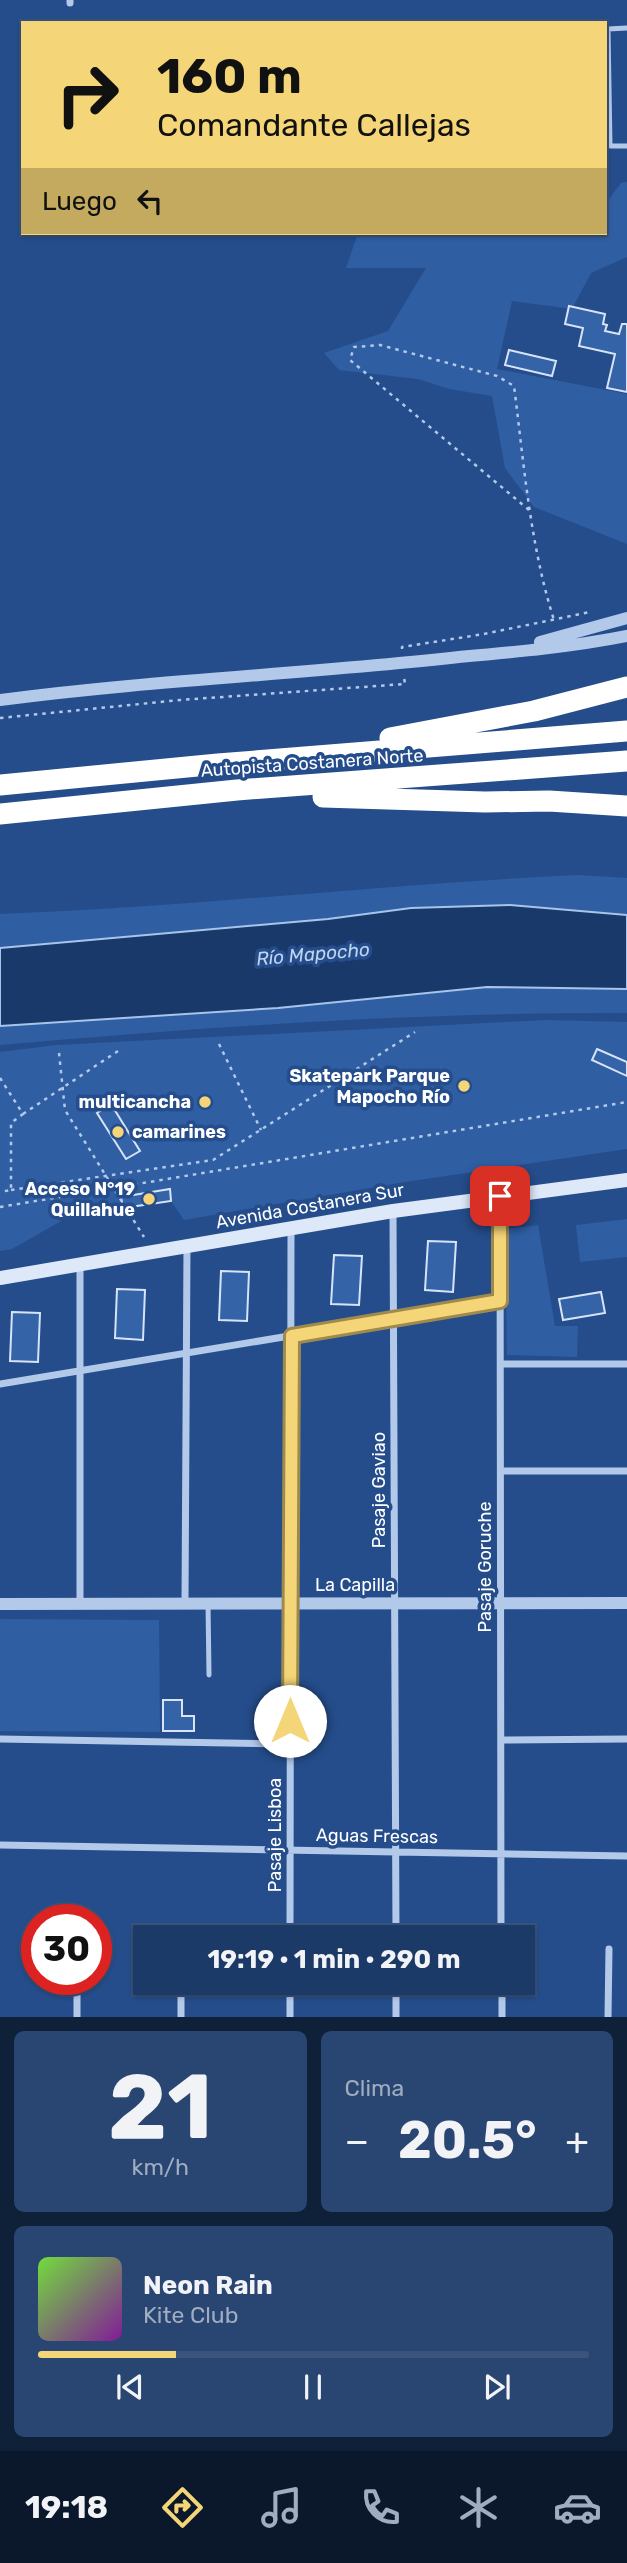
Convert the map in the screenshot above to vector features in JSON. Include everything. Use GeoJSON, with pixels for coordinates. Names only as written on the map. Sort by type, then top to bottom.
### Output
{"type":"FeatureCollection","features":[{"type":"Feature","properties":{"kind":"highway"},"geometry":{"type":"LineString","coordinates":[[255,762],[475,723],[627,687]]}},
{"type":"Feature","properties":{"kind":"highway","name":"Autopista Costanera Norte"},"geometry":{"type":"LineString","coordinates":[[0,785],[627,731]]}},
{"type":"Feature","properties":{"kind":"highway","name":"Autopista Costanera Norte"},"geometry":{"type":"LineString","coordinates":[[0,814],[237,790],[627,761]]}},
{"type":"Feature","properties":{"kind":"highway"},"geometry":{"type":"LineString","coordinates":[[237,790],[291,796],[485,802],[549,801],[627,806]]}},
{"type":"Feature","properties":{"kind":"main road","name":"Avenida Costanera Sur"},"geometry":{"type":"LineString","coordinates":[[0,1278],[393,1211],[627,1180]]}},
{"type":"Feature","properties":{"kind":"street"},"geometry":{"type":"LineString","coordinates":[[492,654],[627,618]]}},
{"type":"Feature","properties":{"kind":"street"},"geometry":{"type":"LineString","coordinates":[[0,700],[98,687],[492,654],[627,636]]}},
{"type":"Feature","properties":{"kind":"street","name":"Pasaje Goruche"},"geometry":{"type":"LineString","coordinates":[[500,1196],[501,1925]]}},
{"type":"Feature","properties":{"kind":"street","name":"Pasaje Gaviao"},"geometry":{"type":"LineString","coordinates":[[393,1211],[396,1925]]}},
{"type":"Feature","properties":{"kind":"street","name":"Pasaje Lisboa"},"geometry":{"type":"LineString","coordinates":[[290,1925],[291,1228]]}},
{"type":"Feature","properties":{"kind":"street"},"geometry":{"type":"LineString","coordinates":[[185,1603],[187,1247]]}},
{"type":"Feature","properties":{"kind":"street"},"geometry":{"type":"LineString","coordinates":[[80,1265],[80,1604]]}},
{"type":"Feature","properties":{"kind":"street"},"geometry":{"type":"LineString","coordinates":[[0,1384],[500,1301]]}},
{"type":"Feature","properties":{"kind":"street"},"geometry":{"type":"LineString","coordinates":[[501,1364],[627,1364]]}},
{"type":"Feature","properties":{"kind":"street"},"geometry":{"type":"LineString","coordinates":[[501,1471],[627,1471]]}},
{"type":"Feature","properties":{"kind":"street","name":"La Capilla"},"geometry":{"type":"LineString","coordinates":[[0,1604],[627,1603]]}},
{"type":"Feature","properties":{"kind":"street"},"geometry":{"type":"LineString","coordinates":[[501,1740],[627,1739]]}},
{"type":"Feature","properties":{"kind":"street"},"geometry":{"type":"LineString","coordinates":[[0,1740],[290,1744]]}},
{"type":"Feature","properties":{"kind":"street","name":"Aguas Frescas"},"geometry":{"type":"LineString","coordinates":[[0,1845],[627,1856]]}},
{"type":"Feature","properties":{"kind":"street"},"geometry":{"type":"LineString","coordinates":[[608,2017],[609,1949]]}},
{"type":"Feature","properties":{"kind":"street"},"geometry":{"type":"LineString","coordinates":[[77,2017],[78,1995]]}},
{"type":"Feature","properties":{"kind":"street"},"geometry":{"type":"LineString","coordinates":[[181,1995],[181,2017]]}},
{"type":"Feature","properties":{"kind":"street"},"geometry":{"type":"LineString","coordinates":[[290,1995],[290,2017]]}},
{"type":"Feature","properties":{"kind":"street"},"geometry":{"type":"LineString","coordinates":[[396,1995],[396,2017]]}},
{"type":"Feature","properties":{"kind":"street"},"geometry":{"type":"LineString","coordinates":[[502,1995],[502,2017]]}},
{"type":"Feature","properties":{"kind":"lane"},"geometry":{"type":"LineString","coordinates":[[627,28],[608,29],[610,146],[627,146]]}},
{"type":"Feature","properties":{"kind":"lane"},"geometry":{"type":"LineString","coordinates":[[208,1603],[209,1675]]}},
{"type":"Feature","properties":{"kind":"path"},"geometry":{"type":"LineString","coordinates":[[529,510],[350,360],[354,347],[380,345],[497,376],[514,386],[529,510],[546,596],[561,636]]}},
{"type":"Feature","properties":{"kind":"path"},"geometry":{"type":"LineString","coordinates":[[0,718],[180,700],[405,684],[402,647],[484,634],[590,612]]}},
{"type":"Feature","properties":{"kind":"path"},"geometry":{"type":"LineString","coordinates":[[0,1192],[213,1160],[415,1032]]}},
{"type":"Feature","properties":{"kind":"path"},"geometry":{"type":"LineString","coordinates":[[219,1044],[261,1130]]}},
{"type":"Feature","properties":{"kind":"path"},"geometry":{"type":"LineString","coordinates":[[11,1190],[10,1123],[121,1049]]}},
{"type":"Feature","properties":{"kind":"path"},"geometry":{"type":"LineString","coordinates":[[59,1053],[65,1110],[144,1237]]}},
{"type":"Feature","properties":{"kind":"path"},"geometry":{"type":"LineString","coordinates":[[0,1078],[23,1114]]}},
{"type":"Feature","properties":{"kind":"path"},"geometry":{"type":"LineString","coordinates":[[0,1207],[627,1102]]}},
{"type":"Feature","properties":{"kind":"shaded area"},"geometry":{"type":"Polygon","coordinates":[[[627,182],[627,257],[591,273],[572,309],[512,301],[497,369],[627,394],[627,544],[534,507],[505,468],[492,396],[449,389],[418,379],[339,370],[324,353],[388,331],[426,268],[346,268],[357,235],[607,235],[607,202],[621,183],[627,182]]]}},
{"type":"Feature","properties":{"kind":"shaded area"},"geometry":{"type":"Polygon","coordinates":[[[577,875],[627,878],[627,1013],[470,1015],[313,1022],[0,1045],[0,914],[577,875]]]}},
{"type":"Feature","properties":{"kind":"shaded area"},"geometry":{"type":"Polygon","coordinates":[[[546,1020],[627,1022],[627,1149],[405,1182],[184,1220],[171,1201],[70,1216],[12,1249],[0,1251],[0,1052],[56,1045],[546,1020]]]}},
{"type":"Feature","properties":{"kind":"shaded area"},"geometry":{"type":"Polygon","coordinates":[[[627,1219],[627,1257],[580,1262],[576,1225],[627,1219]]]}},
{"type":"Feature","properties":{"kind":"shaded area"},"geometry":{"type":"Polygon","coordinates":[[[538,1225],[555,1326],[578,1326],[577,1357],[507,1355],[505,1229],[538,1225]]]}},
{"type":"Feature","properties":{"kind":"shaded area"},"geometry":{"type":"Polygon","coordinates":[[[0,1619],[159,1620],[160,1732],[0,1731],[0,1619]]]}},
{"type":"Feature","properties":{"kind":"water","name":"Río Mapocho"},"geometry":{"type":"Polygon","coordinates":[[[510,905],[627,915],[627,989],[487,987],[278,1008],[0,1026],[0,948],[328,919],[411,908],[510,905]]]}},
{"type":"Feature","properties":{"kind":"building"},"geometry":{"type":"Polygon","coordinates":[[[569,306],[605,314],[605,331],[619,334],[622,324],[627,324],[627,392],[607,388],[615,354],[579,346],[583,328],[565,324],[569,306]]]}},
{"type":"Feature","properties":{"kind":"building"},"geometry":{"type":"Polygon","coordinates":[[[509,350],[556,361],[552,376],[505,365],[509,350]]]}},
{"type":"Feature","properties":{"kind":"building"},"geometry":{"type":"Polygon","coordinates":[[[597,1049],[627,1062],[627,1076],[592,1060],[597,1049]]]}},
{"type":"Feature","properties":{"kind":"building","name":"camarines"},"geometry":{"type":"Polygon","coordinates":[[[111,1104],[140,1151],[126,1159],[97,1113],[111,1104]]]}},
{"type":"Feature","properties":{"kind":"building","name":"Acceso N°19 Quillahue"},"geometry":{"type":"Polygon","coordinates":[[[170,1189],[171,1201],[123,1208],[121,1197],[170,1189]]]}},
{"type":"Feature","properties":{"kind":"building"},"geometry":{"type":"Polygon","coordinates":[[[428,1241],[456,1242],[453,1292],[425,1290],[428,1241]]]}},
{"type":"Feature","properties":{"kind":"building"},"geometry":{"type":"Polygon","coordinates":[[[334,1255],[362,1256],[359,1305],[331,1304],[334,1255]]]}},
{"type":"Feature","properties":{"kind":"building"},"geometry":{"type":"Polygon","coordinates":[[[221,1271],[249,1272],[247,1321],[219,1320],[221,1271]]]}},
{"type":"Feature","properties":{"kind":"building"},"geometry":{"type":"Polygon","coordinates":[[[117,1289],[145,1290],[143,1340],[115,1338],[117,1289]]]}},
{"type":"Feature","properties":{"kind":"building"},"geometry":{"type":"Polygon","coordinates":[[[601,1292],[605,1313],[563,1320],[559,1299],[601,1292]]]}},
{"type":"Feature","properties":{"kind":"building"},"geometry":{"type":"Polygon","coordinates":[[[12,1312],[40,1313],[38,1362],[10,1361],[12,1312]]]}},
{"type":"Feature","properties":{"kind":"building"},"geometry":{"type":"Polygon","coordinates":[[[163,1700],[182,1700],[182,1716],[194,1716],[194,1731],[163,1731],[163,1700]]]}},
{"type":"Feature","properties":{"kind":"place","name":"Skatepark Parque Mapocho Río"},"geometry":{"type":"Point","coordinates":[464,1086]}},
{"type":"Feature","properties":{"kind":"place","name":"multicancha"},"geometry":{"type":"Point","coordinates":[205,1102]}},
{"type":"Feature","properties":{"kind":"place","name":"camarines"},"geometry":{"type":"Point","coordinates":[118,1132]}},
{"type":"Feature","properties":{"kind":"place","name":"Acceso N°19 Quillahue"},"geometry":{"type":"Point","coordinates":[149,1199]}},
{"type":"Feature","properties":{"kind":"route"},"geometry":{"type":"LineString","coordinates":[[290,1721],[292,1336],[500,1301],[500,1196]]}}]}
